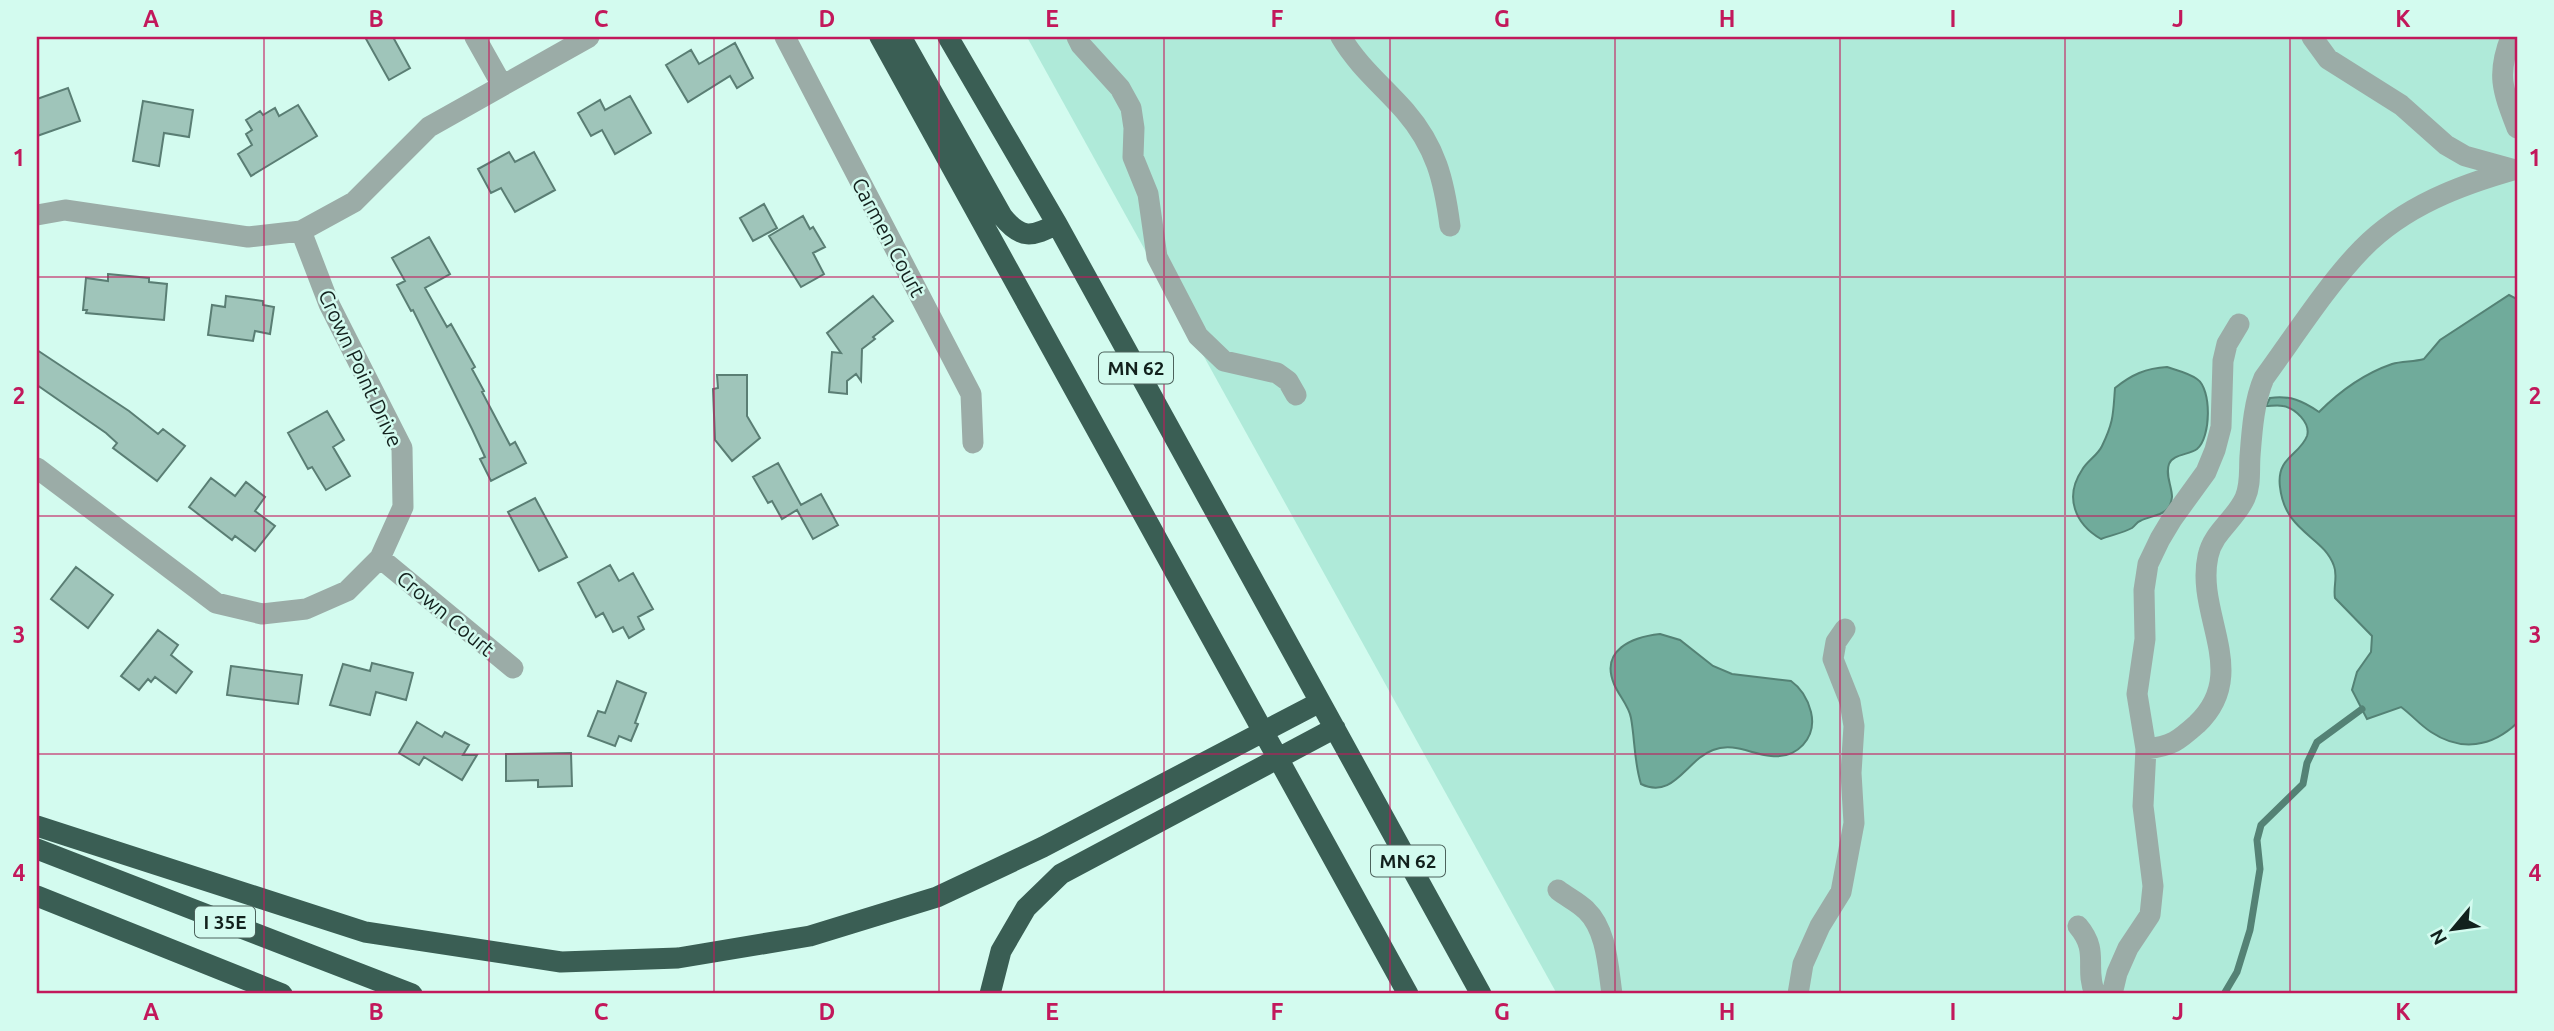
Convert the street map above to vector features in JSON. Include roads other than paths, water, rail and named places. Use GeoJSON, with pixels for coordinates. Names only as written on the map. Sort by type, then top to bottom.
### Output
{"type":"FeatureCollection","features":[{"type":"Feature","properties":{"kind":"highway","name":"MN 62"},"geometry":{"type":"LineString","coordinates":[[880,37],[1408,994]]}},
{"type":"Feature","properties":{"kind":"highway"},"geometry":{"type":"LineString","coordinates":[[901,37],[1002,216],[1011,226],[1026,234],[1043,231],[1057,223]]}},
{"type":"Feature","properties":{"kind":"highway","name":"MN 62"},"geometry":{"type":"LineString","coordinates":[[948,37],[1057,223],[1481,994]]}},
{"type":"Feature","properties":{"kind":"highway"},"geometry":{"type":"LineString","coordinates":[[37,826],[365,932],[561,962],[678,958],[810,936],[937,897],[1043,847],[1320,702]]}},
{"type":"Feature","properties":{"kind":"highway"},"geometry":{"type":"LineString","coordinates":[[990,994],[1001,951],[1026,908],[1060,874],[1335,728]]}},
{"type":"Feature","properties":{"kind":"highway","name":"I 35E"},"geometry":{"type":"LineString","coordinates":[[37,849],[412,994]]}},
{"type":"Feature","properties":{"kind":"highway","name":"I 35E"},"geometry":{"type":"LineString","coordinates":[[37,896],[282,994]]}},
{"type":"Feature","properties":{"kind":"street"},"geometry":{"type":"LineString","coordinates":[[475,37],[502,85]]}},
{"type":"Feature","properties":{"kind":"street"},"geometry":{"type":"LineString","coordinates":[[37,215],[65,210],[248,237],[302,231],[354,202],[429,127],[589,37]]}},
{"type":"Feature","properties":{"kind":"street","name":"Carmen Court"},"geometry":{"type":"LineString","coordinates":[[785,37],[971,394],[973,443]]}},
{"type":"Feature","properties":{"kind":"street"},"geometry":{"type":"LineString","coordinates":[[1077,37],[1120,88],[1132,108],[1133,157],[1148,194],[1157,257],[1198,336],[1224,362],[1277,373],[1288,382],[1296,396]]}},
{"type":"Feature","properties":{"kind":"street"},"geometry":{"type":"LineString","coordinates":[[1341,37],[1352,55],[1405,111],[1427,141],[1445,188],[1450,226]]}},
{"type":"Feature","properties":{"kind":"street"},"geometry":{"type":"LineString","coordinates":[[2312,37],[2328,59],[2401,105],[2446,145],[2465,156],[2515,169]]}},
{"type":"Feature","properties":{"kind":"street"},"geometry":{"type":"LineString","coordinates":[[2511,37],[2502,60],[2503,91],[2517,128]]}},
{"type":"Feature","properties":{"kind":"street"},"geometry":{"type":"LineString","coordinates":[[2146,749],[2166,747],[2179,740],[2205,716],[2217,695],[2222,678],[2207,590],[2207,557],[2213,540],[2245,500],[2258,392],[2264,378],[2346,268],[2363,248],[2384,230],[2403,216],[2451,190],[2515,169]]}},
{"type":"Feature","properties":{"kind":"street","name":"Crown Point Drive"},"geometry":{"type":"LineString","coordinates":[[37,468],[216,603],[262,614],[306,609],[347,591],[380,558],[402,507],[402,448],[329,304],[302,231]]}},
{"type":"Feature","properties":{"kind":"street"},"geometry":{"type":"LineString","coordinates":[[2112,994],[2117,973],[2128,948],[2150,915],[2153,886],[2143,806],[2146,749],[2137,694],[2145,639],[2144,590],[2148,564],[2172,519],[2206,472],[2215,450],[2221,427],[2223,361],[2227,344],[2239,324]]}},
{"type":"Feature","properties":{"kind":"street","name":"Crown Court"},"geometry":{"type":"LineString","coordinates":[[380,558],[513,668]]}},
{"type":"Feature","properties":{"kind":"street"},"geometry":{"type":"LineString","coordinates":[[1798,994],[1803,964],[1820,926],[1841,892],[1854,823],[1851,773],[1854,726],[1850,702],[1833,659],[1836,642],[1845,629]]}},
{"type":"Feature","properties":{"kind":"street"},"geometry":{"type":"LineString","coordinates":[[1558,890],[1585,909],[1596,922],[1605,949],[1612,994]]}},
{"type":"Feature","properties":{"kind":"street"},"geometry":{"type":"LineString","coordinates":[[2078,926],[2088,938],[2092,952],[2090,974],[2095,994]]}},
{"type":"Feature","properties":{"kind":"waterway"},"geometry":{"type":"LineString","coordinates":[[2224,994],[2237,972],[2250,930],[2260,869],[2257,840],[2261,825],[2303,784],[2307,763],[2317,742],[2362,709]]}}]}
